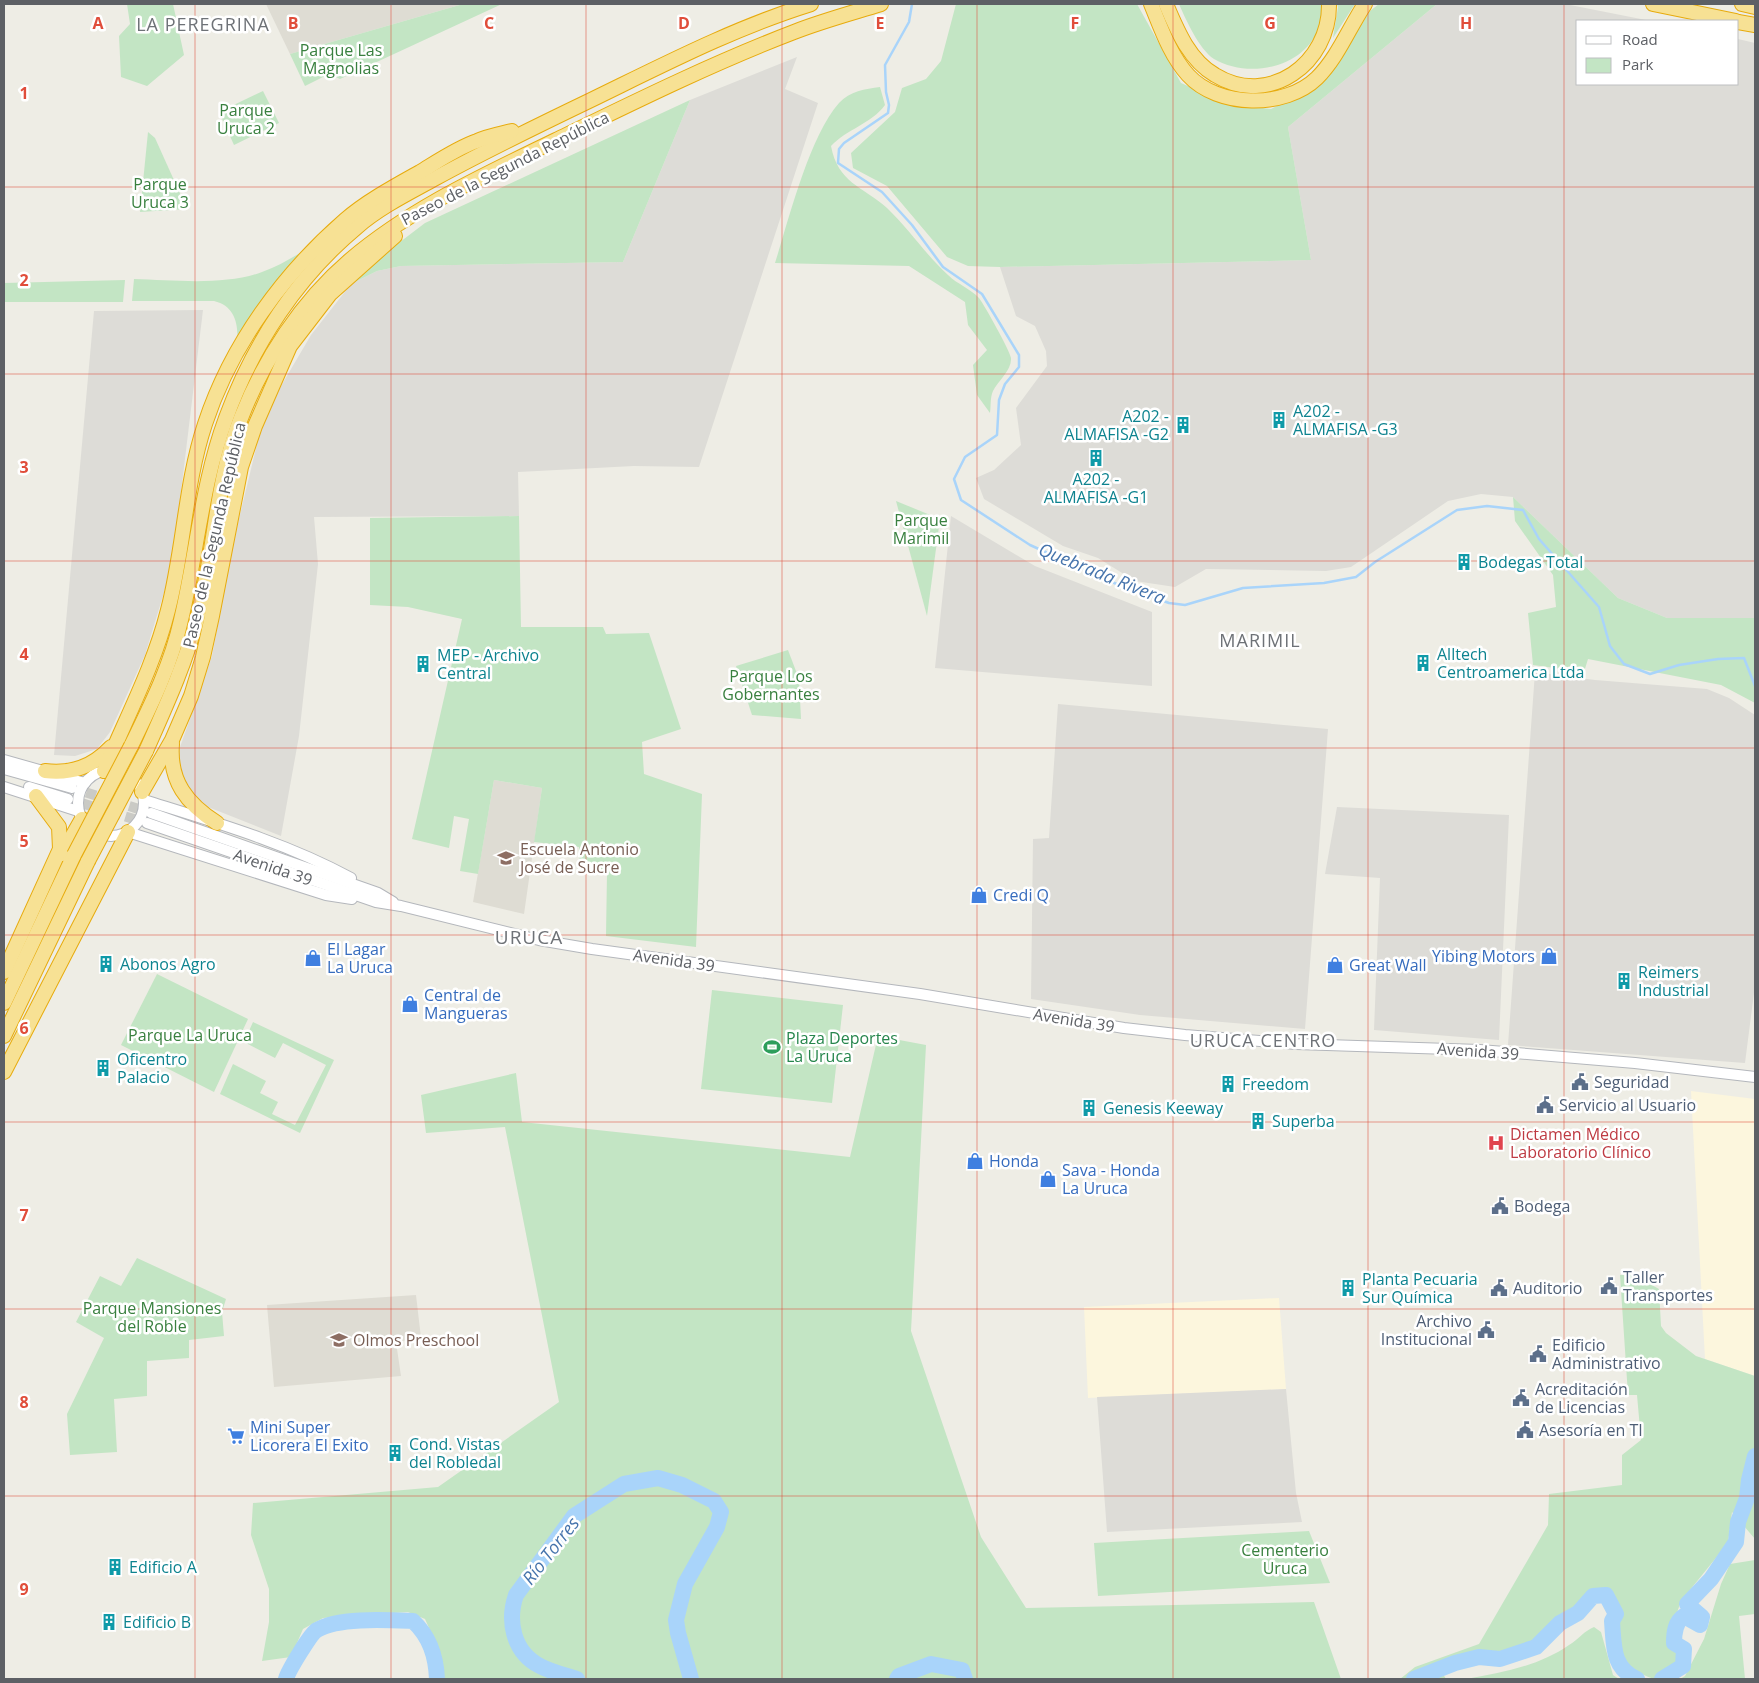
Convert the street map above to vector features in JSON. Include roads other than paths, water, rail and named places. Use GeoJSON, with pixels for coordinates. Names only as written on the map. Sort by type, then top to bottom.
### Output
{"type":"FeatureCollection","features":[{"type":"Feature","properties":{"kind":"highway","name":"Paseo de la Segunda República"},"geometry":{"type":"LineString","coordinates":[[4,1003],[74,855],[131,746],[162,681],[174,648],[181,620],[218,440],[242,377],[297,288],[357,226],[386,205],[472,158],[732,33],[811,4]]}},
{"type":"Feature","properties":{"kind":"highway","name":"Paseo de la Segunda República"},"geometry":{"type":"LineString","coordinates":[[4,1036],[88,861],[146,752],[176,685],[198,617],[224,480],[240,419],[262,372],[287,330],[322,288],[348,262],[407,217],[536,150],[732,57],[798,30],[881,4]]}},
{"type":"Feature","properties":{"kind":"highway"},"geometry":{"type":"LineString","coordinates":[[1151,4],[1168,43],[1188,75],[1208,90],[1231,98],[1253,100],[1274,98],[1296,91],[1316,78],[1336,54],[1365,4]]}},
{"type":"Feature","properties":{"kind":"highway"},"geometry":{"type":"LineString","coordinates":[[1166,4],[1176,28],[1199,62],[1215,75],[1244,86],[1262,85],[1283,80],[1301,69],[1316,53],[1325,31],[1329,4]]}},
{"type":"Feature","properties":{"kind":"highway"},"geometry":{"type":"LineString","coordinates":[[1653,4],[1732,20]]}},
{"type":"Feature","properties":{"kind":"highway"},"geometry":{"type":"LineString","coordinates":[[1742,4],[1755,7]]}},
{"type":"Feature","properties":{"kind":"highway"},"geometry":{"type":"LineString","coordinates":[[1739,21],[1755,25]]}},
{"type":"Feature","properties":{"kind":"highway"},"geometry":{"type":"LineString","coordinates":[[104,771],[118,736],[143,684],[168,610],[194,464],[205,424],[233,358],[260,313],[310,254],[346,218],[404,180],[476,141],[546,122]]}},
{"type":"Feature","properties":{"kind":"highway"},"geometry":{"type":"LineString","coordinates":[[240,419],[290,346],[330,294],[384,244],[412,223],[487,181],[536,150]]}},
{"type":"Feature","properties":{"kind":"highway"},"geometry":{"type":"LineString","coordinates":[[143,796],[172,740],[191,696],[203,657],[241,467],[254,426],[290,346]]}},
{"type":"Feature","properties":{"kind":"highway"},"geometry":{"type":"LineString","coordinates":[[45,771],[60,773],[89,765],[110,748],[118,736]]}},
{"type":"Feature","properties":{"kind":"highway"},"geometry":{"type":"LineString","coordinates":[[172,740],[171,757],[174,774],[180,789],[190,803],[217,823]]}},
{"type":"Feature","properties":{"kind":"highway"},"geometry":{"type":"LineString","coordinates":[[36,796],[59,827],[62,841],[51,874]]}},
{"type":"Feature","properties":{"kind":"highway"},"geometry":{"type":"LineString","coordinates":[[4,972],[80,815]]}},
{"type":"Feature","properties":{"kind":"highway"},"geometry":{"type":"LineString","coordinates":[[4,1072],[128,832]]}},
{"type":"Feature","properties":{"kind":"main road"},"geometry":{"type":"LineString","coordinates":[[4,760],[85,783]]}},
{"type":"Feature","properties":{"kind":"main road"},"geometry":{"type":"LineString","coordinates":[[4,769],[72,788]]}},
{"type":"Feature","properties":{"kind":"main road"},"geometry":{"type":"LineString","coordinates":[[80,815],[78,801],[85,783],[96,773],[113,770],[131,777],[143,796],[332,868],[377,898]]}},
{"type":"Feature","properties":{"kind":"main road"},"geometry":{"type":"LineString","coordinates":[[4,780],[68,799]]}},
{"type":"Feature","properties":{"kind":"main road"},"geometry":{"type":"LineString","coordinates":[[4,787],[36,796],[80,815],[95,832],[106,836],[117,836],[128,832],[140,818],[143,796]]}},
{"type":"Feature","properties":{"kind":"main road","name":"Avenida 39"},"geometry":{"type":"LineString","coordinates":[[151,813],[377,898]]}},
{"type":"Feature","properties":{"kind":"main road","name":"Avenida 39"},"geometry":{"type":"LineString","coordinates":[[147,823],[401,906],[539,940],[592,949],[920,994],[1124,1028],[1296,1044],[1480,1050],[1635,1063],[1755,1077]]}},
{"type":"Feature","properties":{"kind":"main road"},"geometry":{"type":"LineString","coordinates":[[128,832],[326,895],[377,898]]}},
{"type":"Feature","properties":{"kind":"waterway","name":"Quebrada Rivera"},"geometry":{"type":"LineString","coordinates":[[912,4],[909,22],[885,65],[888,113],[844,143],[839,149],[838,163],[882,192],[912,225],[943,267],[982,294],[1019,355],[1019,367],[1005,384],[999,400],[997,435],[965,457],[954,479],[961,500],[1030,545],[1121,586],[1169,603],[1185,605],[1243,588],[1324,583],[1356,577],[1375,562],[1457,510],[1487,506],[1523,510],[1539,539],[1599,607],[1610,646],[1624,664],[1650,674],[1679,665],[1718,659],[1744,658],[1755,686]]}},
{"type":"Feature","properties":{"kind":"waterway","name":"Río Torres"},"geometry":{"type":"LineString","coordinates":[[1662,1679],[1683,1666],[1684,1649],[1674,1643],[1675,1632],[1681,1618],[1684,1616],[1700,1625],[1702,1617],[1687,1604],[1711,1579],[1736,1542],[1738,1522],[1747,1498],[1755,1456]]}},
{"type":"Feature","properties":{"kind":"waterway","name":"Río Torres"},"geometry":{"type":"LineString","coordinates":[[577,1679],[544,1668],[524,1653],[514,1635],[512,1615],[516,1595],[574,1516],[624,1484],[658,1478],[682,1485],[714,1501],[721,1512],[717,1527],[685,1584],[676,1620],[691,1679]]}},
{"type":"Feature","properties":{"kind":"waterway","name":"Río Torres"},"geometry":{"type":"LineString","coordinates":[[1414,1679],[1455,1663],[1479,1657],[1500,1659],[1536,1647],[1560,1623],[1578,1613],[1593,1596],[1606,1595],[1616,1614],[1612,1621],[1616,1655],[1623,1669],[1637,1679]]}},
{"type":"Feature","properties":{"kind":"waterway","name":"Río Torres"},"geometry":{"type":"LineString","coordinates":[[286,1679],[300,1653],[317,1630],[337,1623],[377,1620],[413,1621],[424,1634],[431,1647],[437,1679]]}},
{"type":"Feature","properties":{"kind":"waterway","name":"Río Torres"},"geometry":{"type":"LineString","coordinates":[[897,1679],[899,1676],[931,1664],[962,1670],[965,1679]]}},
{"type":"Feature","properties":{"kind":"tunnel"},"geometry":{"type":"LineString","coordinates":[[72,788],[151,813]]}},
{"type":"Feature","properties":{"kind":"tunnel"},"geometry":{"type":"LineString","coordinates":[[68,799],[147,823]]}},
{"type":"Feature","properties":{"kind":"place","name":"A202 - ALMAFISA -G3"},"geometry":{"type":"Point","coordinates":[1279,420]}},
{"type":"Feature","properties":{"kind":"place","name":"A202 - ALMAFISA -G2"},"geometry":{"type":"Point","coordinates":[1183,425]}},
{"type":"Feature","properties":{"kind":"place","name":"A202 - ALMAFISA -G1"},"geometry":{"type":"Point","coordinates":[1096,458]}},
{"type":"Feature","properties":{"kind":"place","name":"Bodegas Total"},"geometry":{"type":"Point","coordinates":[1464,562]}},
{"type":"Feature","properties":{"kind":"place","name":"Alltech Centroamerica Ltda"},"geometry":{"type":"Point","coordinates":[1423,663]}},
{"type":"Feature","properties":{"kind":"place","name":"MEP - Archivo Central"},"geometry":{"type":"Point","coordinates":[423,664]}},
{"type":"Feature","properties":{"kind":"place","name":"Escuela Antonio José de Sucre"},"geometry":{"type":"Point","coordinates":[506,858]}},
{"type":"Feature","properties":{"kind":"place","name":"Credi Q"},"geometry":{"type":"Point","coordinates":[979,895]}},
{"type":"Feature","properties":{"kind":"place","name":"Yibing Motors"},"geometry":{"type":"Point","coordinates":[1549,956]}},
{"type":"Feature","properties":{"kind":"place","name":"El Lagar La Uruca"},"geometry":{"type":"Point","coordinates":[313,958]}},
{"type":"Feature","properties":{"kind":"place","name":"Abonos Agro"},"geometry":{"type":"Point","coordinates":[106,964]}},
{"type":"Feature","properties":{"kind":"place","name":"Great Wall"},"geometry":{"type":"Point","coordinates":[1335,965]}},
{"type":"Feature","properties":{"kind":"place","name":"Reimers Industrial"},"geometry":{"type":"Point","coordinates":[1624,981]}},
{"type":"Feature","properties":{"kind":"place","name":"Central de Mangueras"},"geometry":{"type":"Point","coordinates":[410,1004]}},
{"type":"Feature","properties":{"kind":"place","name":"Plaza Deportes La Uruca"},"geometry":{"type":"Point","coordinates":[772,1047]}},
{"type":"Feature","properties":{"kind":"place","name":"Oficentro Palacio"},"geometry":{"type":"Point","coordinates":[103,1068]}},
{"type":"Feature","properties":{"kind":"place","name":"Seguridad"},"geometry":{"type":"Point","coordinates":[1580,1082]}},
{"type":"Feature","properties":{"kind":"place","name":"Freedom"},"geometry":{"type":"Point","coordinates":[1228,1084]}},
{"type":"Feature","properties":{"kind":"place","name":"Servicio al Usuario"},"geometry":{"type":"Point","coordinates":[1545,1105]}},
{"type":"Feature","properties":{"kind":"place","name":"Genesis Keeway"},"geometry":{"type":"Point","coordinates":[1089,1108]}},
{"type":"Feature","properties":{"kind":"place","name":"Superba"},"geometry":{"type":"Point","coordinates":[1258,1121]}},
{"type":"Feature","properties":{"kind":"place","name":"Dictamen Médico Laboratorio Clínico"},"geometry":{"type":"Point","coordinates":[1496,1143]}},
{"type":"Feature","properties":{"kind":"place","name":"Honda"},"geometry":{"type":"Point","coordinates":[975,1161]}},
{"type":"Feature","properties":{"kind":"place","name":"Sava - Honda La Uruca"},"geometry":{"type":"Point","coordinates":[1048,1179]}},
{"type":"Feature","properties":{"kind":"place","name":"Bodega"},"geometry":{"type":"Point","coordinates":[1500,1206]}},
{"type":"Feature","properties":{"kind":"place","name":"Taller Transportes"},"geometry":{"type":"Point","coordinates":[1609,1286]}},
{"type":"Feature","properties":{"kind":"place","name":"Planta Pecuaria Sur Química"},"geometry":{"type":"Point","coordinates":[1348,1288]}},
{"type":"Feature","properties":{"kind":"place","name":"Auditorio"},"geometry":{"type":"Point","coordinates":[1499,1288]}},
{"type":"Feature","properties":{"kind":"place","name":"Archivo Institucional"},"geometry":{"type":"Point","coordinates":[1486,1330]}},
{"type":"Feature","properties":{"kind":"place","name":"Olmos Preschool"},"geometry":{"type":"Point","coordinates":[339,1340]}},
{"type":"Feature","properties":{"kind":"place","name":"Edificio Administrativo"},"geometry":{"type":"Point","coordinates":[1538,1354]}},
{"type":"Feature","properties":{"kind":"place","name":"Acreditación de Licencias"},"geometry":{"type":"Point","coordinates":[1521,1398]}},
{"type":"Feature","properties":{"kind":"place","name":"Asesoría en TI"},"geometry":{"type":"Point","coordinates":[1525,1430]}},
{"type":"Feature","properties":{"kind":"place","name":"Mini Super Licorera El Exito"},"geometry":{"type":"Point","coordinates":[236,1436]}},
{"type":"Feature","properties":{"kind":"place","name":"Cond. Vistas del Robledal"},"geometry":{"type":"Point","coordinates":[395,1453]}},
{"type":"Feature","properties":{"kind":"place","name":"Edificio A"},"geometry":{"type":"Point","coordinates":[115,1567]}},
{"type":"Feature","properties":{"kind":"place","name":"Edificio B"},"geometry":{"type":"Point","coordinates":[109,1622]}},
{"type":"Feature","properties":{"kind":"district","name":"LA PEREGRINA"},"geometry":{"type":"Point","coordinates":[203,25]}},
{"type":"Feature","properties":{"kind":"district","name":"MARIMIL"},"geometry":{"type":"Point","coordinates":[1260,641]}},
{"type":"Feature","properties":{"kind":"district","name":"URUCA"},"geometry":{"type":"Point","coordinates":[529,937]}},
{"type":"Feature","properties":{"kind":"district","name":"URUCA CENTRO"},"geometry":{"type":"Point","coordinates":[1263,1041]}},
{"type":"Feature","properties":{"kind":"park label","name":"Parque Las Magnolias"},"geometry":{"type":"Point","coordinates":[341,59]}},
{"type":"Feature","properties":{"kind":"park label","name":"Parque Uruca 2"},"geometry":{"type":"Point","coordinates":[246,119]}},
{"type":"Feature","properties":{"kind":"park label","name":"Parque Uruca 3"},"geometry":{"type":"Point","coordinates":[160,193]}},
{"type":"Feature","properties":{"kind":"park label","name":"Parque Marimil"},"geometry":{"type":"Point","coordinates":[921,529]}},
{"type":"Feature","properties":{"kind":"park label","name":"Parque Los Gobernantes"},"geometry":{"type":"Point","coordinates":[771,685]}},
{"type":"Feature","properties":{"kind":"park label","name":"Parque La Uruca"},"geometry":{"type":"Point","coordinates":[190,1035]}},
{"type":"Feature","properties":{"kind":"park label","name":"Parque Mansiones del Roble"},"geometry":{"type":"Point","coordinates":[152,1317]}},
{"type":"Feature","properties":{"kind":"park label","name":"Cementerio Uruca"},"geometry":{"type":"Point","coordinates":[1285,1559]}}]}
